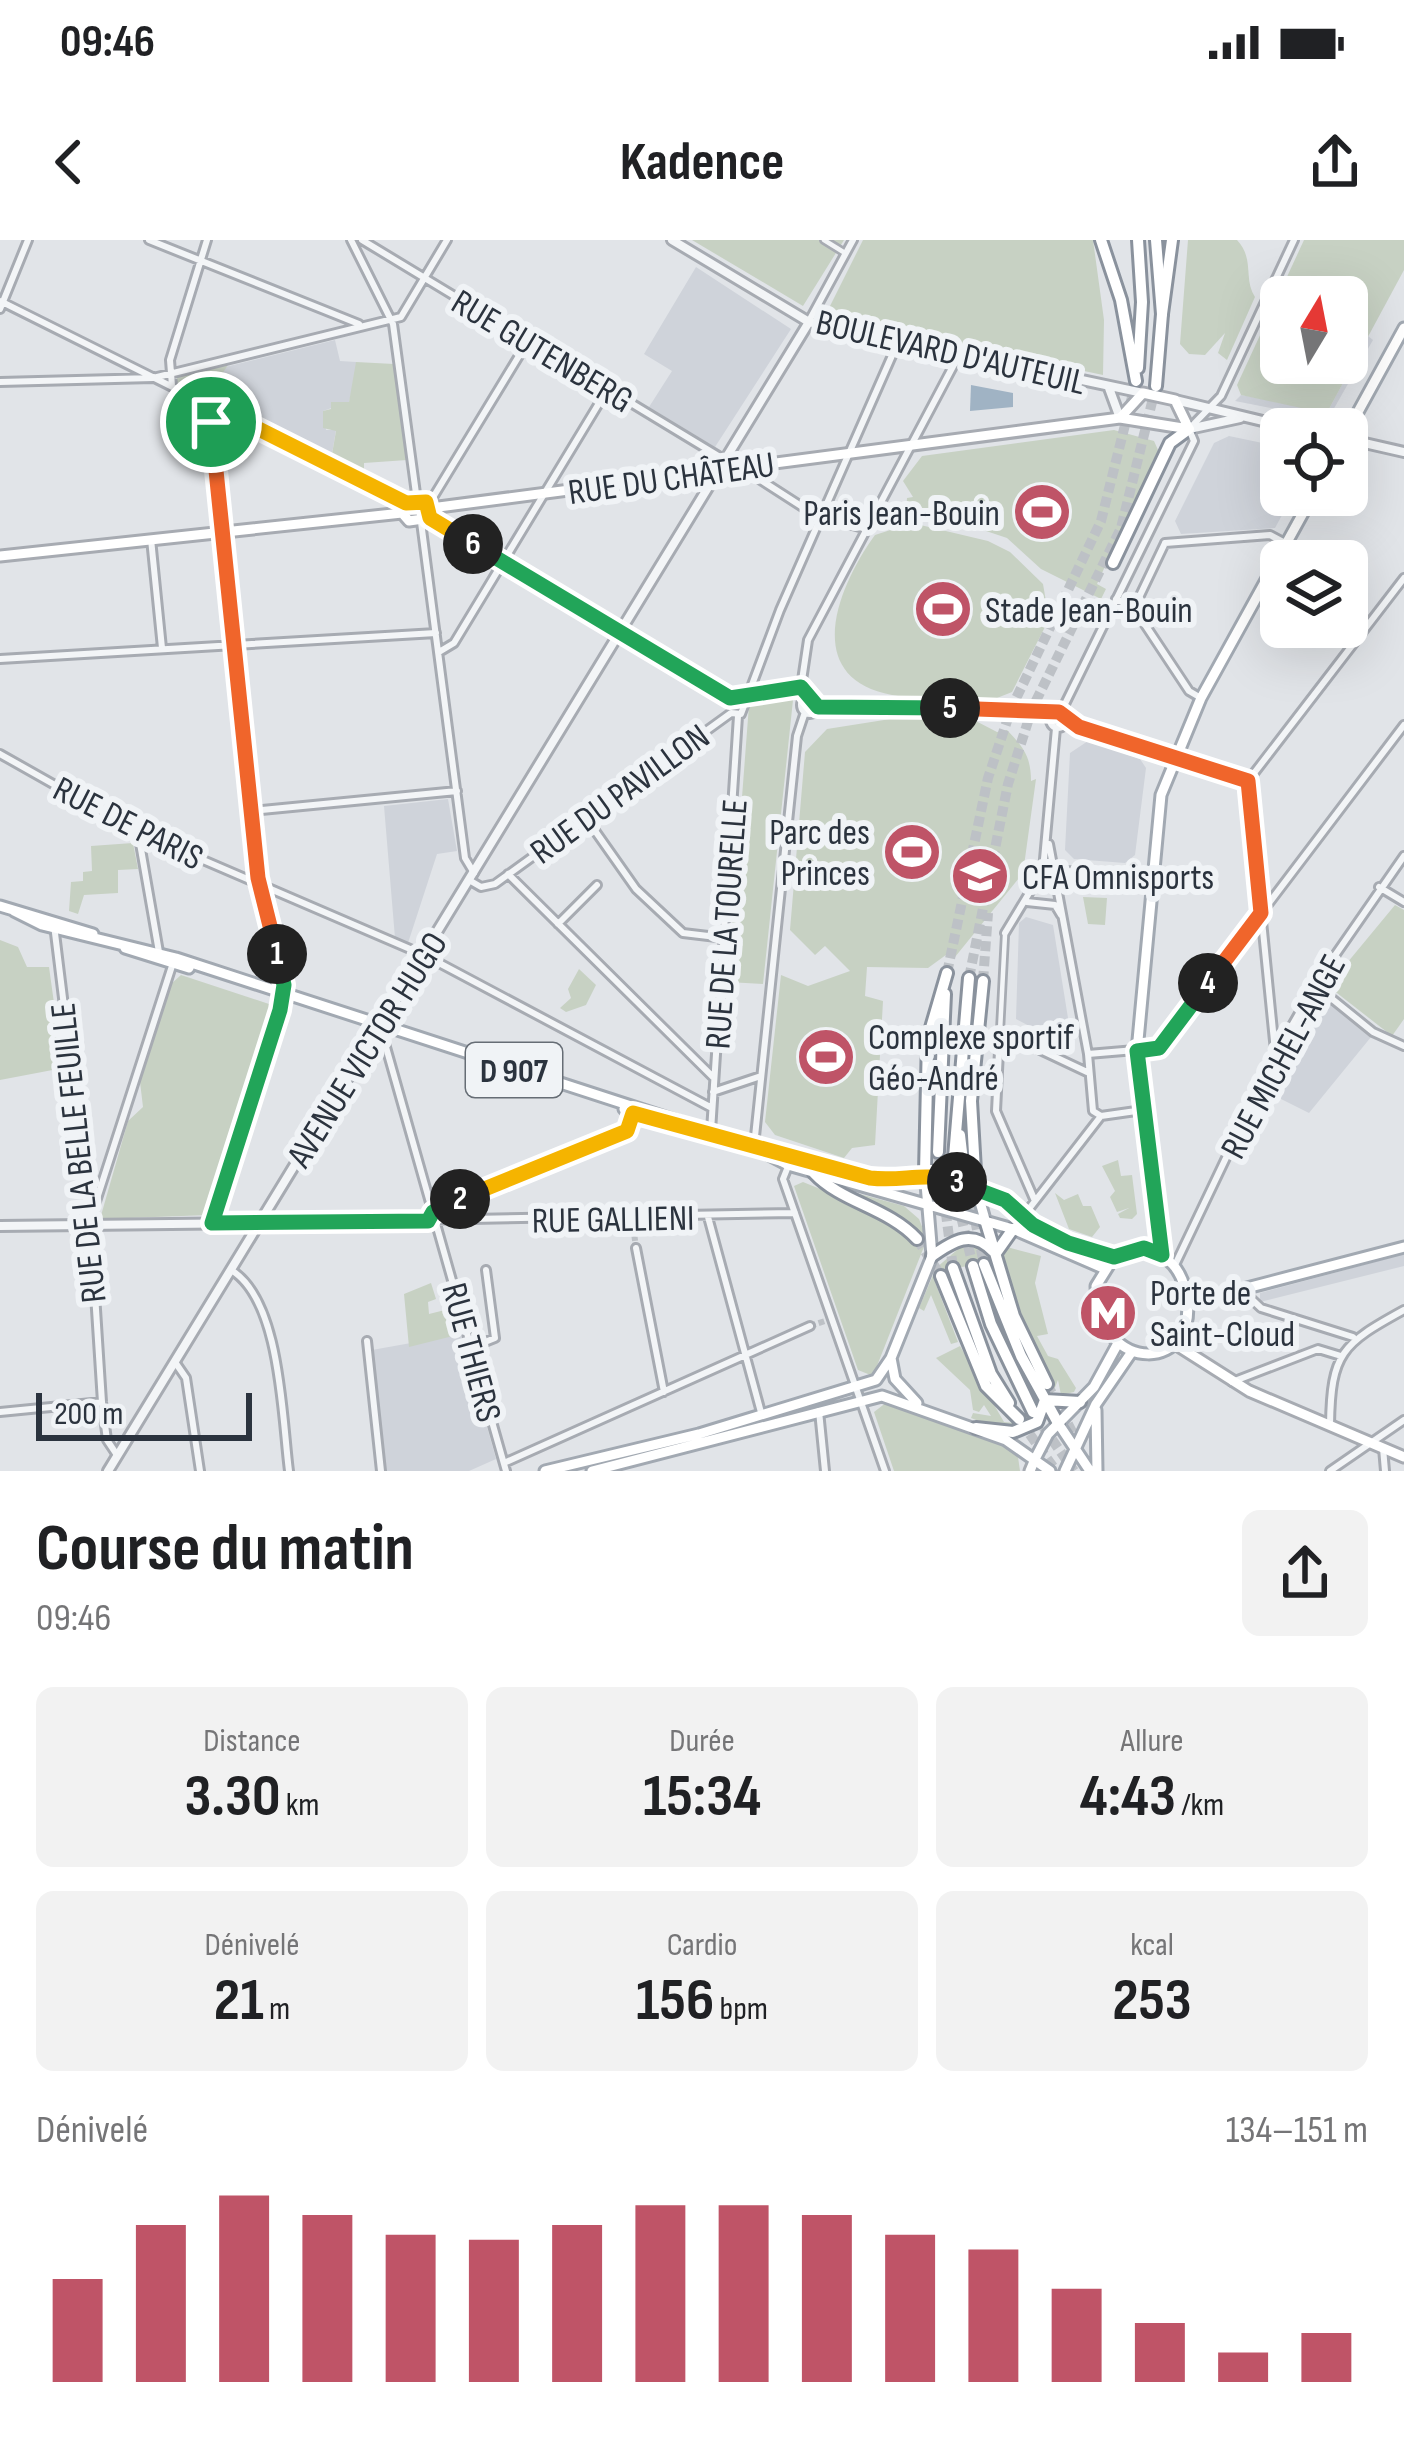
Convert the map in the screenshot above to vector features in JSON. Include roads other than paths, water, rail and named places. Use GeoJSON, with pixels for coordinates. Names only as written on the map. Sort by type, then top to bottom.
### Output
{"type":"FeatureCollection","features":[{"type":"Feature","properties":{"kind":"highway"},"geometry":{"type":"LineString","coordinates":[[1101,240],[1121,301],[1140,387]]}},
{"type":"Feature","properties":{"kind":"highway"},"geometry":{"type":"LineString","coordinates":[[1138,240],[1140,387]]}},
{"type":"Feature","properties":{"kind":"highway"},"geometry":{"type":"LineString","coordinates":[[1156,240],[1162,314]]}},
{"type":"Feature","properties":{"kind":"highway"},"geometry":{"type":"LineString","coordinates":[[1156,386],[1172,240]]}},
{"type":"Feature","properties":{"kind":"highway"},"geometry":{"type":"LineString","coordinates":[[1113,563],[1170,443],[1189,429]]}},
{"type":"Feature","properties":{"kind":"highway"},"geometry":{"type":"LineString","coordinates":[[925,1172],[928,1038],[946,973],[938,1152]]}},
{"type":"Feature","properties":{"kind":"highway"},"geometry":{"type":"LineString","coordinates":[[959,1159],[957,1100],[969,978]]}},
{"type":"Feature","properties":{"kind":"highway"},"geometry":{"type":"LineString","coordinates":[[976,1188],[971,1102],[983,981]]}},
{"type":"Feature","properties":{"kind":"highway"},"geometry":{"type":"LineString","coordinates":[[814,1173],[829,1188],[885,1210],[917,1239]]}},
{"type":"Feature","properties":{"kind":"highway"},"geometry":{"type":"LineString","coordinates":[[986,1223],[1014,1316],[1047,1384]]}},
{"type":"Feature","properties":{"kind":"highway"},"geometry":{"type":"LineString","coordinates":[[996,1253],[1013,1229]]}},
{"type":"Feature","properties":{"kind":"highway"},"geometry":{"type":"LineString","coordinates":[[932,1256],[960,1238],[985,1243],[996,1253]]}},
{"type":"Feature","properties":{"kind":"highway"},"geometry":{"type":"LineString","coordinates":[[1033,1412],[1000,1345],[978,1265],[1058,1423]]}},
{"type":"Feature","properties":{"kind":"highway"},"geometry":{"type":"LineString","coordinates":[[941,1276],[986,1386],[1019,1420],[991,1375],[953,1268]]}},
{"type":"Feature","properties":{"kind":"highway"},"geometry":{"type":"LineString","coordinates":[[1045,1400],[1080,1402]]}},
{"type":"Feature","properties":{"kind":"highway"},"geometry":{"type":"LineString","coordinates":[[976,1427],[1013,1432],[1028,1427],[1042,1414],[1045,1400]]}},
{"type":"Feature","properties":{"kind":"main road"},"geometry":{"type":"LineString","coordinates":[[1362,408],[1404,328]]}},
{"type":"Feature","properties":{"kind":"main road","name":"BOULEVARD D'AUTEUIL"},"geometry":{"type":"LineString","coordinates":[[1140,387],[1175,400]]}},
{"type":"Feature","properties":{"kind":"main road"},"geometry":{"type":"LineString","coordinates":[[1120,418],[1140,387]]}},
{"type":"Feature","properties":{"kind":"main road"},"geometry":{"type":"LineString","coordinates":[[1175,400],[1189,429]]}},
{"type":"Feature","properties":{"kind":"main road","name":"BOULEVARD D'AUTEUIL"},"geometry":{"type":"LineString","coordinates":[[1120,418],[1189,429]]}},
{"type":"Feature","properties":{"kind":"main road","name":"RUE DU CHÂTEAU"},"geometry":{"type":"LineString","coordinates":[[0,556],[420,510],[1120,418]]}},
{"type":"Feature","properties":{"kind":"main road"},"geometry":{"type":"LineString","coordinates":[[1162,1255],[1137,1051],[1157,813],[1172,758],[1260,592]]}},
{"type":"Feature","properties":{"kind":"main road","name":"D 907"},"geometry":{"type":"LineString","coordinates":[[0,906],[754,1146]]}},
{"type":"Feature","properties":{"kind":"main road","name":"D 907"},"geometry":{"type":"LineString","coordinates":[[158,957],[172,966],[195,969]]}},
{"type":"Feature","properties":{"kind":"main road"},"geometry":{"type":"LineString","coordinates":[[754,1146],[895,1180],[925,1172],[1005,1200],[1068,1243],[1114,1257],[1150,1249],[1162,1255],[1174,1265],[1189,1303],[1187,1326],[1175,1344],[1161,1353],[1131,1353],[1117,1345],[1106,1328],[1096,1294],[1103,1268],[1114,1257]]}},
{"type":"Feature","properties":{"kind":"main road"},"geometry":{"type":"LineString","coordinates":[[754,1146],[788,1165],[1013,1229],[1103,1268]]}},
{"type":"Feature","properties":{"kind":"main road"},"geometry":{"type":"LineString","coordinates":[[545,1471],[762,1416],[876,1380],[891,1358],[932,1256],[925,1172]]}},
{"type":"Feature","properties":{"kind":"main road"},"geometry":{"type":"LineString","coordinates":[[976,1188],[986,1223]]}},
{"type":"Feature","properties":{"kind":"main road"},"geometry":{"type":"LineString","coordinates":[[1150,1249],[1156,1221]]}},
{"type":"Feature","properties":{"kind":"main road"},"geometry":{"type":"LineString","coordinates":[[1189,1303],[1404,1246]]}},
{"type":"Feature","properties":{"kind":"main road"},"geometry":{"type":"LineString","coordinates":[[1175,1344],[1232,1382],[1404,1457]]}},
{"type":"Feature","properties":{"kind":"main road"},"geometry":{"type":"LineString","coordinates":[[1030,1471],[1058,1423],[1080,1402],[1117,1345]]}},
{"type":"Feature","properties":{"kind":"main road"},"geometry":{"type":"LineString","coordinates":[[1065,1471],[1096,1404],[1131,1353]]}},
{"type":"Feature","properties":{"kind":"main road"},"geometry":{"type":"LineString","coordinates":[[891,1358],[896,1381],[923,1408]]}},
{"type":"Feature","properties":{"kind":"main road"},"geometry":{"type":"LineString","coordinates":[[592,1471],[882,1396],[976,1427],[1050,1471]]}},
{"type":"Feature","properties":{"kind":"main road"},"geometry":{"type":"LineString","coordinates":[[1094,1471],[1096,1404]]}},
{"type":"Feature","properties":{"kind":"main road"},"geometry":{"type":"LineString","coordinates":[[1058,1423],[1094,1471]]}},
{"type":"Feature","properties":{"kind":"street"},"geometry":{"type":"LineString","coordinates":[[28,240],[2,304],[420,510],[735,699]]}},
{"type":"Feature","properties":{"kind":"street"},"geometry":{"type":"LineString","coordinates":[[149,240],[362,326]]}},
{"type":"Feature","properties":{"kind":"street"},"geometry":{"type":"LineString","coordinates":[[172,386],[170,372],[207,240]]}},
{"type":"Feature","properties":{"kind":"street"},"geometry":{"type":"LineString","coordinates":[[350,240],[391,320],[471,876],[489,887],[507,873],[714,1078]]}},
{"type":"Feature","properties":{"kind":"street","name":"RUE GUTENBERG"},"geometry":{"type":"LineString","coordinates":[[362,240],[724,460]]}},
{"type":"Feature","properties":{"kind":"street"},"geometry":{"type":"LineString","coordinates":[[0,382],[153,378],[401,317],[447,240]]}},
{"type":"Feature","properties":{"kind":"street","name":"BOULEVARD D'AUTEUIL"},"geometry":{"type":"LineString","coordinates":[[672,240],[809,322],[1108,386],[1140,387]]}},
{"type":"Feature","properties":{"kind":"street"},"geometry":{"type":"LineString","coordinates":[[824,240],[847,254]]}},
{"type":"Feature","properties":{"kind":"street"},"geometry":{"type":"LineString","coordinates":[[809,322],[853,240]]}},
{"type":"Feature","properties":{"kind":"street"},"geometry":{"type":"LineString","coordinates":[[1189,429],[1211,408],[1243,354],[1294,240]]}},
{"type":"Feature","properties":{"kind":"street"},"geometry":{"type":"LineString","coordinates":[[338,317],[339,332]]}},
{"type":"Feature","properties":{"kind":"street","name":"AVENUE VICTOR HUGO"},"geometry":{"type":"LineString","coordinates":[[107,1471],[809,322]]}},
{"type":"Feature","properties":{"kind":"street"},"geometry":{"type":"LineString","coordinates":[[420,510],[528,341]]}},
{"type":"Feature","properties":{"kind":"street"},"geometry":{"type":"LineString","coordinates":[[735,714],[898,341]]}},
{"type":"Feature","properties":{"kind":"street"},"geometry":{"type":"LineString","coordinates":[[754,1146],[797,736],[805,712],[801,687],[808,640],[959,355]]}},
{"type":"Feature","properties":{"kind":"street"},"geometry":{"type":"LineString","coordinates":[[122,380],[125,364]]}},
{"type":"Feature","properties":{"kind":"street","name":"BOULEVARD D'AUTEUIL"},"geometry":{"type":"LineString","coordinates":[[1108,386],[1120,418]]}},
{"type":"Feature","properties":{"kind":"street"},"geometry":{"type":"LineString","coordinates":[[439,652],[454,643],[608,389]]}},
{"type":"Feature","properties":{"kind":"street","name":"BOULEVARD D'AUTEUIL"},"geometry":{"type":"LineString","coordinates":[[1175,400],[1260,422]]}},
{"type":"Feature","properties":{"kind":"street"},"geometry":{"type":"LineString","coordinates":[[212,1223],[283,997],[250,811],[213,406]]}},
{"type":"Feature","properties":{"kind":"street"},"geometry":{"type":"LineString","coordinates":[[1189,429],[1241,418]]}},
{"type":"Feature","properties":{"kind":"street"},"geometry":{"type":"LineString","coordinates":[[805,712],[818,707],[1030,709],[1051,716],[1061,712],[1194,441],[1189,429]]}},
{"type":"Feature","properties":{"kind":"street"},"geometry":{"type":"LineString","coordinates":[[1368,442],[1404,452]]}},
{"type":"Feature","properties":{"kind":"street"},"geometry":{"type":"LineString","coordinates":[[742,468],[821,518],[867,530]]}},
{"type":"Feature","properties":{"kind":"street"},"geometry":{"type":"LineString","coordinates":[[1149,534],[1165,543],[1270,535],[1279,540]]}},
{"type":"Feature","properties":{"kind":"street"},"geometry":{"type":"LineString","coordinates":[[151,539],[162,648]]}},
{"type":"Feature","properties":{"kind":"street"},"geometry":{"type":"LineString","coordinates":[[1134,608],[1165,543]]}},
{"type":"Feature","properties":{"kind":"street"},"geometry":{"type":"LineString","coordinates":[[1275,1055],[1248,781],[1404,578]]}},
{"type":"Feature","properties":{"kind":"street"},"geometry":{"type":"LineString","coordinates":[[1116,599],[1134,608],[1189,691],[1201,698]]}},
{"type":"Feature","properties":{"kind":"street"},"geometry":{"type":"LineString","coordinates":[[0,659],[436,633]]}},
{"type":"Feature","properties":{"kind":"street"},"geometry":{"type":"LineString","coordinates":[[735,699],[801,687]]}},
{"type":"Feature","properties":{"kind":"street"},"geometry":{"type":"LineString","coordinates":[[805,698],[814,697],[818,707]]}},
{"type":"Feature","properties":{"kind":"street"},"geometry":{"type":"LineString","coordinates":[[735,699],[735,714]]}},
{"type":"Feature","properties":{"kind":"street"},"geometry":{"type":"LineString","coordinates":[[1061,712],[1066,722],[1248,781]]}},
{"type":"Feature","properties":{"kind":"street","name":"RUE DU PAVILLON"},"geometry":{"type":"LineString","coordinates":[[507,873],[735,714]]}},
{"type":"Feature","properties":{"kind":"street","name":"RUE DE LA TOURELLE"},"geometry":{"type":"LineString","coordinates":[[711,1133],[735,714]]}},
{"type":"Feature","properties":{"kind":"street"},"geometry":{"type":"LineString","coordinates":[[1035,1201],[996,1111],[1005,933],[1009,919],[1027,902],[1043,870],[1049,844],[1056,728],[1051,716]]}},
{"type":"Feature","properties":{"kind":"street"},"geometry":{"type":"LineString","coordinates":[[1056,728],[1066,722]]}},
{"type":"Feature","properties":{"kind":"street"},"geometry":{"type":"LineString","coordinates":[[1088,1054],[1159,1048],[1404,725]]}},
{"type":"Feature","properties":{"kind":"street","name":"RUE DE PARIS"},"geometry":{"type":"LineString","coordinates":[[0,754],[138,832],[424,955],[712,1108]]}},
{"type":"Feature","properties":{"kind":"street"},"geometry":{"type":"LineString","coordinates":[[250,811],[457,791]]}},
{"type":"Feature","properties":{"kind":"street"},"geometry":{"type":"LineString","coordinates":[[586,818],[636,889],[683,933],[725,938]]}},
{"type":"Feature","properties":{"kind":"street"},"geometry":{"type":"LineString","coordinates":[[138,832],[158,957]]}},
{"type":"Feature","properties":{"kind":"street"},"geometry":{"type":"LineString","coordinates":[[1049,844],[1088,1054],[1093,1111],[1100,1116],[1143,1110]]}},
{"type":"Feature","properties":{"kind":"street","name":"RUE MICHEL-ANGE"},"geometry":{"type":"LineString","coordinates":[[1174,1265],[1275,1055],[1379,887],[1404,856]]}},
{"type":"Feature","properties":{"kind":"street"},"geometry":{"type":"LineString","coordinates":[[1043,870],[1152,875]]}},
{"type":"Feature","properties":{"kind":"street"},"geometry":{"type":"LineString","coordinates":[[558,925],[597,885]]}},
{"type":"Feature","properties":{"kind":"street"},"geometry":{"type":"LineString","coordinates":[[1379,887],[1404,902]]}},
{"type":"Feature","properties":{"kind":"street"},"geometry":{"type":"LineString","coordinates":[[1027,902],[1055,905],[1062,918]]}},
{"type":"Feature","properties":{"kind":"street","name":"RUE DE LA BELLE FEUILLE"},"geometry":{"type":"LineString","coordinates":[[53,923],[91,1221],[102,1402],[107,1440],[117,1455]]}},
{"type":"Feature","properties":{"kind":"street"},"geometry":{"type":"LineString","coordinates":[[91,1221],[172,966]]}},
{"type":"Feature","properties":{"kind":"street"},"geometry":{"type":"LineString","coordinates":[[1315,986],[1373,1032],[1404,1046]]}},
{"type":"Feature","properties":{"kind":"street","name":"RUE THIERS"},"geometry":{"type":"LineString","coordinates":[[380,1026],[505,1467]]}},
{"type":"Feature","properties":{"kind":"street"},"geometry":{"type":"LineString","coordinates":[[1000,1031],[1087,1072]]}},
{"type":"Feature","properties":{"kind":"street"},"geometry":{"type":"LineString","coordinates":[[713,1092],[762,1075]]}},
{"type":"Feature","properties":{"kind":"street"},"geometry":{"type":"LineString","coordinates":[[432,1218],[446,1204],[627,1131],[634,1110]]}},
{"type":"Feature","properties":{"kind":"street"},"geometry":{"type":"LineString","coordinates":[[1013,1229],[1100,1116]]}},
{"type":"Feature","properties":{"kind":"street"},"geometry":{"type":"LineString","coordinates":[[804,1159],[788,1165],[784,1179],[828,1319],[858,1388],[885,1471]]}},
{"type":"Feature","properties":{"kind":"street"},"geometry":{"type":"LineString","coordinates":[[446,1204],[450,1221]]}},
{"type":"Feature","properties":{"kind":"street","name":"RUE GALLIENI"},"geometry":{"type":"LineString","coordinates":[[0,1226],[91,1221],[134,1225],[795,1214]]}},
{"type":"Feature","properties":{"kind":"street"},"geometry":{"type":"LineString","coordinates":[[708,1216],[762,1416]]}},
{"type":"Feature","properties":{"kind":"street"},"geometry":{"type":"LineString","coordinates":[[636,1248],[664,1393]]}},
{"type":"Feature","properties":{"kind":"street"},"geometry":{"type":"LineString","coordinates":[[232,1270],[241,1276],[272,1333],[289,1471]]}},
{"type":"Feature","properties":{"kind":"street"},"geometry":{"type":"LineString","coordinates":[[470,1348],[495,1338],[486,1270]]}},
{"type":"Feature","properties":{"kind":"street"},"geometry":{"type":"LineString","coordinates":[[1242,1291],[1261,1309],[1353,1337]]}},
{"type":"Feature","properties":{"kind":"street"},"geometry":{"type":"LineString","coordinates":[[1330,1425],[1331,1373],[1353,1337],[1404,1310]]}},
{"type":"Feature","properties":{"kind":"street"},"geometry":{"type":"LineString","coordinates":[[505,1467],[810,1326]]}},
{"type":"Feature","properties":{"kind":"street"},"geometry":{"type":"LineString","coordinates":[[192,1334],[202,1340]]}},
{"type":"Feature","properties":{"kind":"street"},"geometry":{"type":"LineString","coordinates":[[367,1341],[380,1471]]}},
{"type":"Feature","properties":{"kind":"street"},"geometry":{"type":"LineString","coordinates":[[1232,1382],[1318,1349],[1341,1356]]}},
{"type":"Feature","properties":{"kind":"street"},"geometry":{"type":"LineString","coordinates":[[176,1362],[186,1378],[200,1471]]}},
{"type":"Feature","properties":{"kind":"street"},"geometry":{"type":"LineString","coordinates":[[0,1412],[102,1402]]}},
{"type":"Feature","properties":{"kind":"street"},"geometry":{"type":"LineString","coordinates":[[819,1411],[825,1471]]}},
{"type":"Feature","properties":{"kind":"street"},"geometry":{"type":"LineString","coordinates":[[1330,1471],[1404,1420]]}},
{"type":"Feature","properties":{"kind":"street"},"geometry":{"type":"LineString","coordinates":[[1383,1448],[1385,1471]]}},
{"type":"Feature","properties":{"kind":"water"},"geometry":{"type":"Polygon","coordinates":[[[971,385],[1013,393],[1013,407],[970,411],[971,385]]]}},
{"type":"Feature","properties":{"kind":"tunnel"},"geometry":{"type":"LineString","coordinates":[[947,973],[988,778],[1011,709],[1101,521],[1136,381]]}},
{"type":"Feature","properties":{"kind":"tunnel"},"geometry":{"type":"LineString","coordinates":[[969,978],[1008,784],[1032,709],[1121,528],[1155,390]]}},
{"type":"Feature","properties":{"kind":"tunnel"},"geometry":{"type":"LineString","coordinates":[[983,981],[988,913]]}},
{"type":"Feature","properties":{"kind":"tunnel"},"geometry":{"type":"LineString","coordinates":[[938,1152],[953,1268]]}},
{"type":"Feature","properties":{"kind":"tunnel"},"geometry":{"type":"LineString","coordinates":[[954,1157],[957,1200],[973,1266]]}},
{"type":"Feature","properties":{"kind":"tunnel"},"geometry":{"type":"LineString","coordinates":[[963,1161],[984,1264]]}},
{"type":"Feature","properties":{"kind":"tunnel"},"geometry":{"type":"LineString","coordinates":[[632,1217],[636,1248]]}},
{"type":"Feature","properties":{"kind":"tunnel"},"geometry":{"type":"LineString","coordinates":[[917,1239],[941,1276]]}},
{"type":"Feature","properties":{"kind":"tunnel"},"geometry":{"type":"LineString","coordinates":[[810,1326],[825,1321]]}},
{"type":"Feature","properties":{"kind":"tunnel"},"geometry":{"type":"LineString","coordinates":[[1047,1384],[1080,1447]]}},
{"type":"Feature","properties":{"kind":"tunnel"},"geometry":{"type":"LineString","coordinates":[[1035,1415],[1074,1471]]}},
{"type":"Feature","properties":{"kind":"tunnel"},"geometry":{"type":"LineString","coordinates":[[1021,1422],[1056,1471]]}},
{"type":"Feature","properties":{"kind":"place","name":"Paris Jean-Bouin"},"geometry":{"type":"Point","coordinates":[1042,512]}},
{"type":"Feature","properties":{"kind":"place","name":"Stade Jean-Bouin"},"geometry":{"type":"Point","coordinates":[943,609]}},
{"type":"Feature","properties":{"kind":"place","name":"Parc des Princes"},"geometry":{"type":"Point","coordinates":[912,852]}},
{"type":"Feature","properties":{"kind":"place","name":"CFA Omnisports"},"geometry":{"type":"Point","coordinates":[980,876]}},
{"type":"Feature","properties":{"kind":"place","name":"Complexe sportif Géo-André"},"geometry":{"type":"Point","coordinates":[826,1057]}},
{"type":"Feature","properties":{"kind":"place","name":"Porte de Saint-Cloud"},"geometry":{"type":"Point","coordinates":[1108,1313]}}]}
